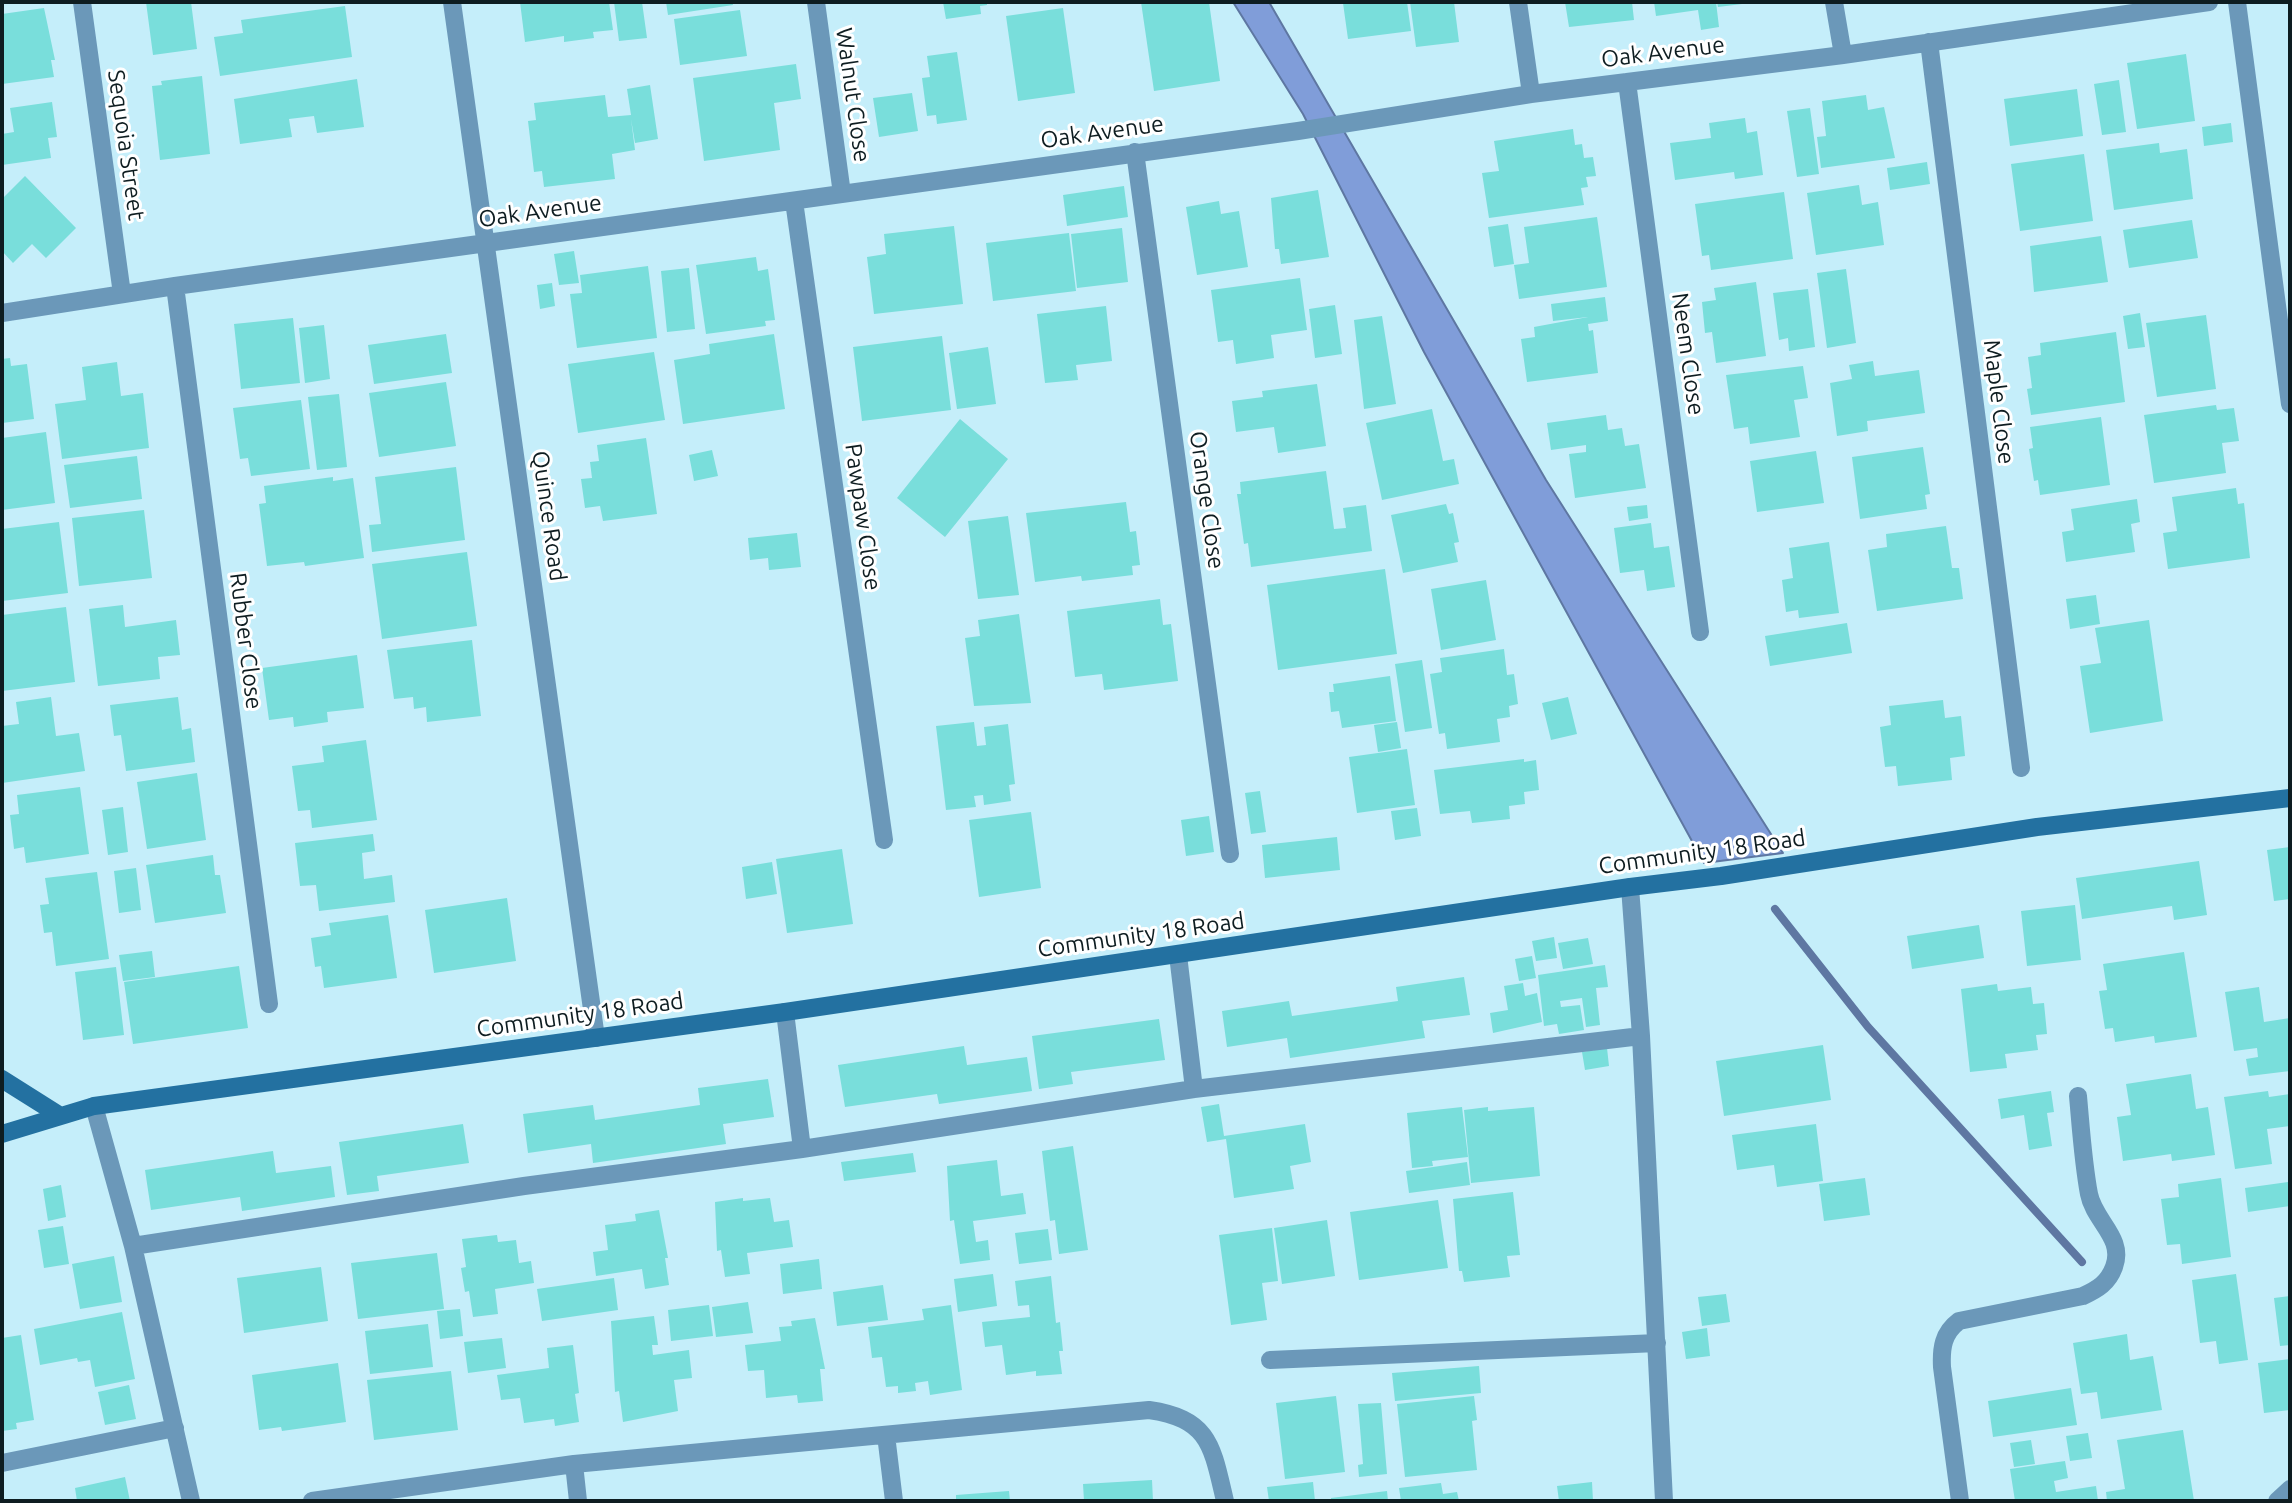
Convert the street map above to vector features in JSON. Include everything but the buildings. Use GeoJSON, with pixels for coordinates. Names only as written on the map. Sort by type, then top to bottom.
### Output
{"type":"FeatureCollection","features":[{"type":"Feature","properties":{"kind":"main road","name":"Community 18 Road"},"geometry":{"type":"LineString","coordinates":[[2,1134],[94,1106],[785,1013],[2037,827],[2290,799]]}},
{"type":"Feature","properties":{"kind":"main road"},"geometry":{"type":"LineString","coordinates":[[2,1079],[59,1115]]}},
{"type":"Feature","properties":{"kind":"street","name":"Sequoia Street"},"geometry":{"type":"LineString","coordinates":[[82,2],[122,294]]}},
{"type":"Feature","properties":{"kind":"street","name":"Quince Road"},"geometry":{"type":"LineString","coordinates":[[452,2],[596,1038]]}},
{"type":"Feature","properties":{"kind":"street","name":"Walnut Close"},"geometry":{"type":"LineString","coordinates":[[817,2],[842,194]]}},
{"type":"Feature","properties":{"kind":"street"},"geometry":{"type":"LineString","coordinates":[[1518,2],[1531,94]]}},
{"type":"Feature","properties":{"kind":"street"},"geometry":{"type":"LineString","coordinates":[[1834,2],[1843,55]]}},
{"type":"Feature","properties":{"kind":"street","name":"Oak Avenue"},"geometry":{"type":"LineString","coordinates":[[2,313],[175,286],[1298,131],[1531,94],[1843,55],[2208,2]]}},
{"type":"Feature","properties":{"kind":"street"},"geometry":{"type":"LineString","coordinates":[[2237,2],[2290,404]]}},
{"type":"Feature","properties":{"kind":"street","name":"Maple Close"},"geometry":{"type":"LineString","coordinates":[[1929,42],[2021,768]]}},
{"type":"Feature","properties":{"kind":"street","name":"Neem Close"},"geometry":{"type":"LineString","coordinates":[[1627,82],[1700,632]]}},
{"type":"Feature","properties":{"kind":"street","name":"Orange Close"},"geometry":{"type":"LineString","coordinates":[[1135,152],[1230,855]]}},
{"type":"Feature","properties":{"kind":"street","name":"Pawpaw Close"},"geometry":{"type":"LineString","coordinates":[[794,201],[884,840]]}},
{"type":"Feature","properties":{"kind":"street","name":"Rubber Close"},"geometry":{"type":"LineString","coordinates":[[175,286],[269,1004]]}},
{"type":"Feature","properties":{"kind":"street"},"geometry":{"type":"LineString","coordinates":[[1630,887],[1641,1036],[1664,1501]]}},
{"type":"Feature","properties":{"kind":"street"},"geometry":{"type":"LineString","coordinates":[[1178,955],[1194,1089]]}},
{"type":"Feature","properties":{"kind":"street"},"geometry":{"type":"LineString","coordinates":[[785,1013],[802,1150]]}},
{"type":"Feature","properties":{"kind":"street"},"geometry":{"type":"LineString","coordinates":[[133,1246],[511,1188],[802,1150],[1194,1089],[1641,1036]]}},
{"type":"Feature","properties":{"kind":"street"},"geometry":{"type":"LineString","coordinates":[[1960,1501],[1942,1367],[1941,1348],[1949,1329],[1959,1321],[2083,1296],[2099,1288],[2110,1277],[2117,1259],[2117,1246],[2089,1196],[2078,1096]]}},
{"type":"Feature","properties":{"kind":"street"},"geometry":{"type":"LineString","coordinates":[[94,1106],[133,1246],[191,1501]]}},
{"type":"Feature","properties":{"kind":"street"},"geometry":{"type":"LineString","coordinates":[[1269,1360],[1657,1343]]}},
{"type":"Feature","properties":{"kind":"street"},"geometry":{"type":"LineString","coordinates":[[312,1501],[574,1464],[1149,1410],[1177,1414],[1195,1424],[1206,1440],[1225,1501]]}},
{"type":"Feature","properties":{"kind":"street"},"geometry":{"type":"LineString","coordinates":[[2,1463],[175,1427]]}},
{"type":"Feature","properties":{"kind":"street"},"geometry":{"type":"LineString","coordinates":[[886,1435],[894,1501]]}},
{"type":"Feature","properties":{"kind":"street"},"geometry":{"type":"LineString","coordinates":[[574,1464],[578,1501]]}},
{"type":"Feature","properties":{"kind":"street"},"geometry":{"type":"LineString","coordinates":[[2277,1501],[2290,1489]]}},
{"type":"Feature","properties":{"kind":"water"},"geometry":{"type":"Polygon","coordinates":[[[1233,2],[1269,2],[1546,480],[1783,853],[1704,863],[1424,352],[1303,114],[1233,2]]]}},
{"type":"Feature","properties":{"kind":"waterway"},"geometry":{"type":"LineString","coordinates":[[1775,909],[1868,1027],[2082,1262]]}}]}
